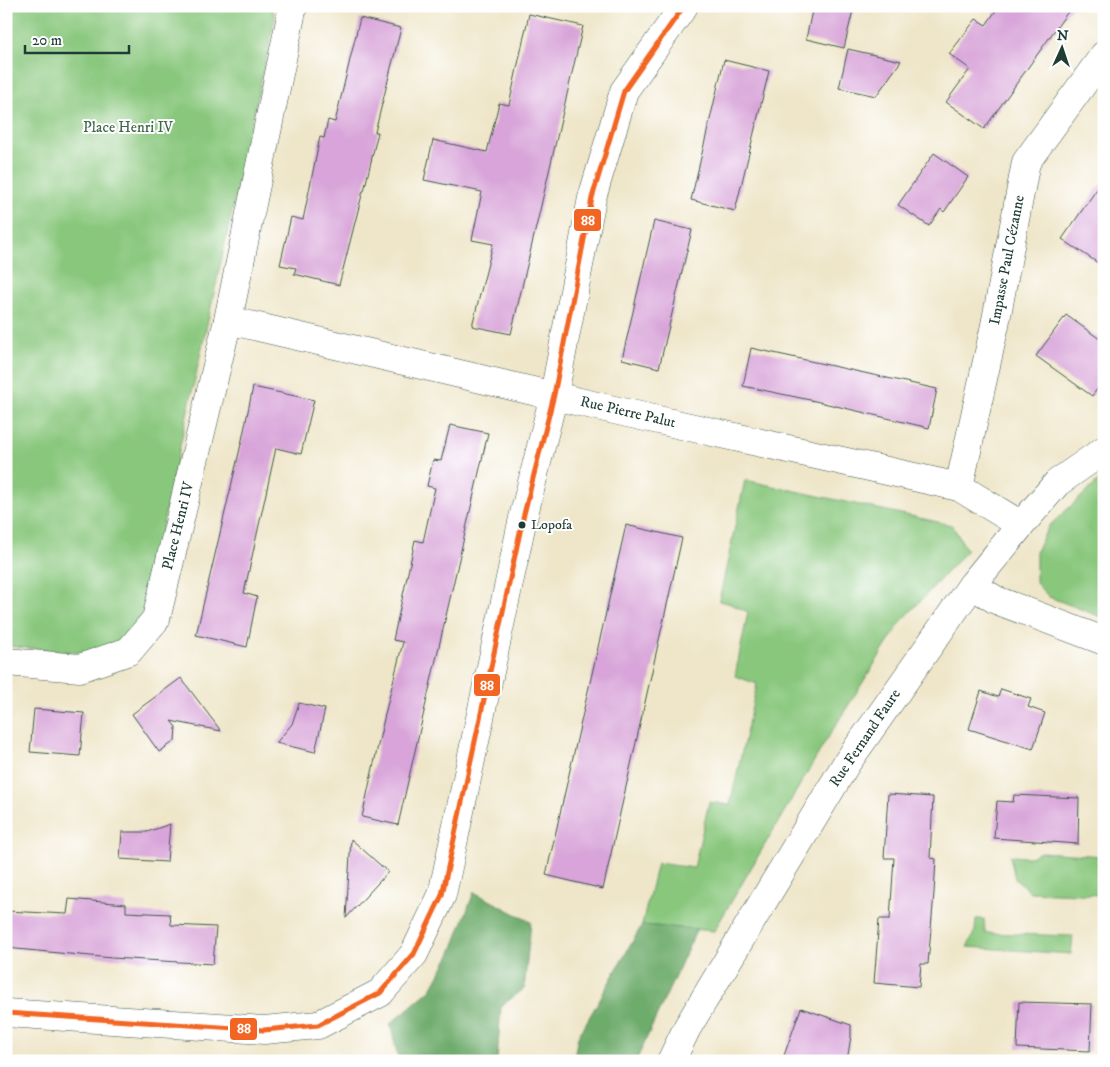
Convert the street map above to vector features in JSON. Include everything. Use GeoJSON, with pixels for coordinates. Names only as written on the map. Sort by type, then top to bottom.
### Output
{"type":"FeatureCollection","features":[{"type":"Feature","properties":{"kind":"street","name":"Place Henri IV"},"geometry":{"type":"LineString","coordinates":[[6,662],[80,668],[129,651],[156,619],[228,320],[293,6]]}},
{"type":"Feature","properties":{"kind":"street"},"geometry":{"type":"LineString","coordinates":[[6,1012],[264,1030],[318,1025],[380,993],[414,954],[442,895],[523,518],[554,395],[592,198],[624,91],[684,6]]}},
{"type":"Feature","properties":{"kind":"street","name":"Impasse Paul Cézanne"},"geometry":{"type":"LineString","coordinates":[[959,487],[995,325],[1026,162],[1104,55]]}},
{"type":"Feature","properties":{"kind":"street","name":"Rue Pierre Palut"},"geometry":{"type":"LineString","coordinates":[[228,320],[959,487],[1020,525]]}},
{"type":"Feature","properties":{"kind":"street","name":"Rue Fernand Faure"},"geometry":{"type":"LineString","coordinates":[[671,1061],[687,1028],[846,764],[972,584],[1057,483],[1104,450]]}},
{"type":"Feature","properties":{"kind":"street"},"geometry":{"type":"LineString","coordinates":[[972,584],[996,600],[1104,641]]}},
{"type":"Feature","properties":{"kind":"green space","name":"Place Henri IV"},"geometry":{"type":"Polygon","coordinates":[[[6,6],[272,6],[275,18],[142,618],[126,642],[90,654],[6,646],[6,6]]]}},
{"type":"Feature","properties":{"kind":"green space"},"geometry":{"type":"Polygon","coordinates":[[[1104,476],[1104,618],[1049,597],[1036,583],[1036,551],[1049,526],[1104,476]]]}},
{"type":"Feature","properties":{"kind":"green space"},"geometry":{"type":"Polygon","coordinates":[[[745,480],[952,525],[967,550],[901,622],[827,739],[714,931],[642,925],[657,863],[694,868],[709,802],[730,805],[757,684],[735,676],[748,612],[719,601],[745,480]]]}},
{"type":"Feature","properties":{"kind":"green space"},"geometry":{"type":"Polygon","coordinates":[[[1041,852],[1104,856],[1104,895],[1030,892],[1015,879],[1010,856],[1030,857],[1041,852]]]}},
{"type":"Feature","properties":{"kind":"green space"},"geometry":{"type":"Polygon","coordinates":[[[474,892],[531,922],[524,989],[501,1006],[497,1061],[399,1061],[390,1024],[431,989],[451,953],[474,892]]]}},
{"type":"Feature","properties":{"kind":"green space"},"geometry":{"type":"Polygon","coordinates":[[[976,919],[984,919],[985,933],[1073,936],[1071,954],[967,947],[975,931],[976,919]]]}},
{"type":"Feature","properties":{"kind":"green space"},"geometry":{"type":"Polygon","coordinates":[[[642,925],[697,929],[636,1061],[573,1061],[578,1037],[642,925]]]}},
{"type":"Feature","properties":{"kind":"building"},"geometry":{"type":"Polygon","coordinates":[[[813,6],[854,6],[844,48],[806,39],[813,6]]]}},
{"type":"Feature","properties":{"kind":"building"},"geometry":{"type":"Polygon","coordinates":[[[999,6],[1072,6],[984,129],[946,102],[970,69],[949,54],[976,19],[986,25],[999,6]]]}},
{"type":"Feature","properties":{"kind":"building"},"geometry":{"type":"Polygon","coordinates":[[[529,14],[583,26],[511,334],[472,326],[493,244],[472,240],[482,192],[424,180],[433,140],[487,152],[499,103],[509,105],[529,14]]]}},
{"type":"Feature","properties":{"kind":"building"},"geometry":{"type":"Polygon","coordinates":[[[360,18],[401,28],[375,132],[378,132],[364,191],[339,285],[294,274],[296,268],[280,265],[291,217],[303,220],[320,137],[324,138],[328,120],[335,122],[360,18]]]}},
{"type":"Feature","properties":{"kind":"building"},"geometry":{"type":"Polygon","coordinates":[[[848,49],[901,61],[876,96],[839,88],[848,49]]]}},
{"type":"Feature","properties":{"kind":"building"},"geometry":{"type":"Polygon","coordinates":[[[724,60],[769,71],[735,211],[691,200],[724,60]]]}},
{"type":"Feature","properties":{"kind":"building"},"geometry":{"type":"Polygon","coordinates":[[[934,153],[968,177],[944,212],[941,209],[929,226],[898,205],[934,153]]]}},
{"type":"Feature","properties":{"kind":"building"},"geometry":{"type":"Polygon","coordinates":[[[1104,179],[1104,267],[1062,239],[1104,179]]]}},
{"type":"Feature","properties":{"kind":"building"},"geometry":{"type":"Polygon","coordinates":[[[654,221],[692,230],[659,368],[622,359],[654,221]]]}},
{"type":"Feature","properties":{"kind":"building"},"geometry":{"type":"Polygon","coordinates":[[[1066,315],[1104,342],[1104,380],[1092,396],[1036,356],[1066,315]]]}},
{"type":"Feature","properties":{"kind":"building"},"geometry":{"type":"Polygon","coordinates":[[[751,348],[937,389],[929,428],[743,386],[751,348]]]}},
{"type":"Feature","properties":{"kind":"building"},"geometry":{"type":"Polygon","coordinates":[[[253,387],[314,400],[301,454],[276,448],[244,593],[257,597],[247,647],[196,635],[253,387]]]}},
{"type":"Feature","properties":{"kind":"building"},"geometry":{"type":"Polygon","coordinates":[[[450,425],[488,433],[398,825],[362,817],[403,642],[393,640],[415,540],[423,542],[435,488],[427,486],[433,460],[441,461],[450,425]]]}},
{"type":"Feature","properties":{"kind":"building"},"geometry":{"type":"Polygon","coordinates":[[[626,525],[682,538],[603,889],[546,875],[626,525]]]}},
{"type":"Feature","properties":{"kind":"building"},"geometry":{"type":"Polygon","coordinates":[[[181,678],[221,731],[171,721],[176,727],[175,741],[159,752],[132,714],[181,678]]]}},
{"type":"Feature","properties":{"kind":"building"},"geometry":{"type":"Polygon","coordinates":[[[1001,689],[1031,699],[1028,707],[1045,713],[1033,749],[969,729],[981,691],[998,697],[1001,689]]]}},
{"type":"Feature","properties":{"kind":"building"},"geometry":{"type":"Polygon","coordinates":[[[299,703],[325,709],[315,752],[276,743],[292,724],[299,703]]]}},
{"type":"Feature","properties":{"kind":"building"},"geometry":{"type":"Polygon","coordinates":[[[34,709],[84,713],[80,756],[30,752],[34,709]]]}},
{"type":"Feature","properties":{"kind":"building"},"geometry":{"type":"Polygon","coordinates":[[[888,794],[933,797],[930,858],[936,859],[934,893],[928,964],[921,964],[919,987],[874,983],[879,919],[890,919],[894,858],[884,858],[888,794]]]}},
{"type":"Feature","properties":{"kind":"building"},"geometry":{"type":"Polygon","coordinates":[[[1014,795],[1079,798],[1078,844],[994,838],[997,801],[1013,802],[1014,795]]]}},
{"type":"Feature","properties":{"kind":"building"},"geometry":{"type":"Polygon","coordinates":[[[170,824],[167,862],[120,859],[122,832],[147,832],[170,824]]]}},
{"type":"Feature","properties":{"kind":"building"},"geometry":{"type":"Polygon","coordinates":[[[351,839],[388,872],[346,918],[351,839]]]}},
{"type":"Feature","properties":{"kind":"building"},"geometry":{"type":"Polygon","coordinates":[[[69,899],[126,904],[126,912],[170,914],[171,925],[216,927],[213,964],[112,958],[6,948],[6,911],[67,914],[69,899]]]}},
{"type":"Feature","properties":{"kind":"building"},"geometry":{"type":"Polygon","coordinates":[[[1019,1002],[1092,1004],[1090,1051],[1017,1048],[1019,1002]]]}},
{"type":"Feature","properties":{"kind":"building"},"geometry":{"type":"Polygon","coordinates":[[[801,1008],[851,1025],[847,1061],[782,1061],[801,1008]]]}},
{"type":"Feature","properties":{"kind":"transit line","name":"88"},"geometry":{"type":"LineString","coordinates":[[6,1013],[264,1030],[318,1025],[380,993],[414,954],[442,895],[523,518],[554,395],[592,198],[624,91],[684,6]]}},
{"type":"Feature","properties":{"kind":"place","name":"Lopofa"},"geometry":{"type":"Point","coordinates":[522,525]}}]}
